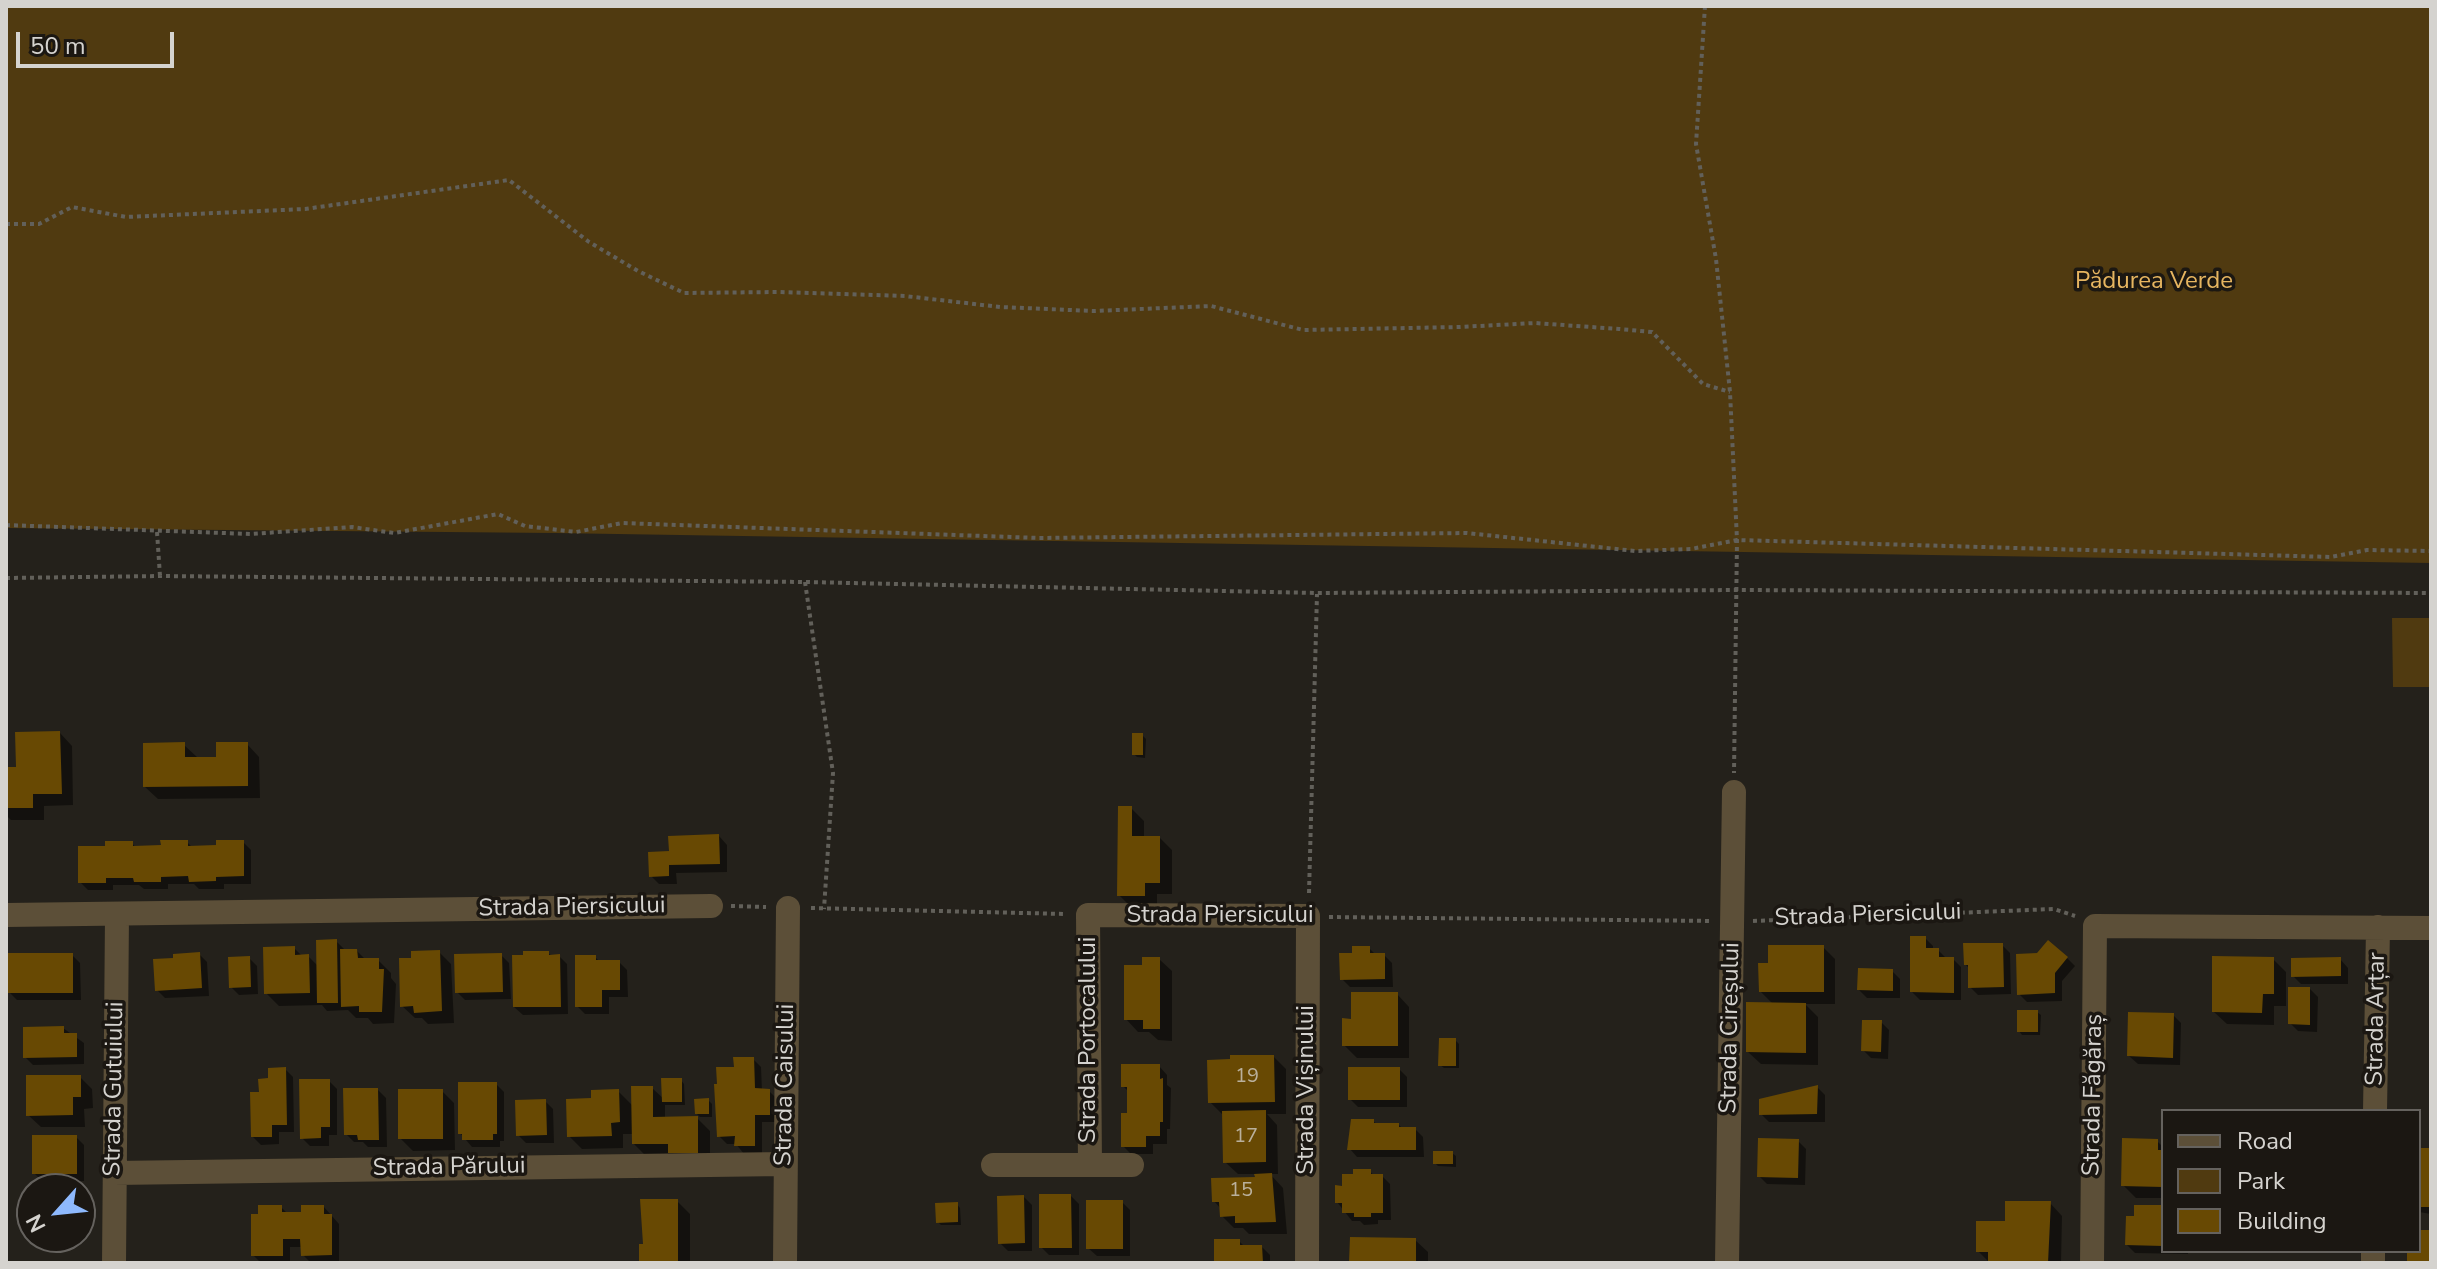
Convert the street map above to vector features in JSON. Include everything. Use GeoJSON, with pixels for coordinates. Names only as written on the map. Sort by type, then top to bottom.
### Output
{"type":"FeatureCollection","features":[{"type":"Feature","properties":{"kind":"street","name":"Strada Cireșului"},"geometry":{"type":"LineString","coordinates":[[1727,1263],[1734,792]]}},
{"type":"Feature","properties":{"kind":"street","name":"Strada Piersicului"},"geometry":{"type":"LineString","coordinates":[[6,915],[711,906]]}},
{"type":"Feature","properties":{"kind":"street","name":"Strada Caisului"},"geometry":{"type":"LineString","coordinates":[[785,1263],[788,908]]}},
{"type":"Feature","properties":{"kind":"street","name":"Strada Gutuiului"},"geometry":{"type":"LineString","coordinates":[[114,1263],[117,915]]}},
{"type":"Feature","properties":{"kind":"street","name":"Strada Piersicului"},"geometry":{"type":"LineString","coordinates":[[1088,915],[1308,916]]}},
{"type":"Feature","properties":{"kind":"street","name":"Strada Portocalului"},"geometry":{"type":"LineString","coordinates":[[1088,915],[1090,1165]]}},
{"type":"Feature","properties":{"kind":"street","name":"Strada Vișinului"},"geometry":{"type":"LineString","coordinates":[[1307,1263],[1308,916]]}},
{"type":"Feature","properties":{"kind":"street"},"geometry":{"type":"LineString","coordinates":[[2095,926],[2431,928]]}},
{"type":"Feature","properties":{"kind":"street","name":"Strada Făgăraș"},"geometry":{"type":"LineString","coordinates":[[2092,1263],[2095,926]]}},
{"type":"Feature","properties":{"kind":"street","name":"Strada Arțar"},"geometry":{"type":"LineString","coordinates":[[2375,1109],[2378,927]]}},
{"type":"Feature","properties":{"kind":"street","name":"Strada Părului"},"geometry":{"type":"LineString","coordinates":[[114,1173],[784,1164]]}},
{"type":"Feature","properties":{"kind":"street","name":"Strada Portocalului"},"geometry":{"type":"LineString","coordinates":[[993,1165],[1132,1165]]}},
{"type":"Feature","properties":{"kind":"path"},"geometry":{"type":"LineString","coordinates":[[1705,6],[1696,144],[1716,259],[1730,392],[1737,540],[1734,792]]}},
{"type":"Feature","properties":{"kind":"path"},"geometry":{"type":"LineString","coordinates":[[6,224],[39,224],[72,207],[126,217],[305,209],[509,180],[589,242],[684,293],[905,296],[1000,307],[1094,311],[1211,306],[1303,330],[1535,323],[1652,332],[1703,384],[1730,392]]}},
{"type":"Feature","properties":{"kind":"path"},"geometry":{"type":"LineString","coordinates":[[6,525],[250,534],[352,527],[394,533],[498,514],[525,526],[576,532],[622,523],[1039,538],[1467,533],[1635,551],[1691,549],[1737,540],[2331,557],[2367,550],[2431,551]]}},
{"type":"Feature","properties":{"kind":"path"},"geometry":{"type":"LineString","coordinates":[[157,532],[160,576]]}},
{"type":"Feature","properties":{"kind":"path"},"geometry":{"type":"LineString","coordinates":[[6,578],[160,576],[805,582],[1317,593],[1736,590],[2431,593]]}},
{"type":"Feature","properties":{"kind":"path"},"geometry":{"type":"LineString","coordinates":[[805,582],[833,773],[824,909]]}},
{"type":"Feature","properties":{"kind":"path"},"geometry":{"type":"LineString","coordinates":[[1308,916],[1317,593]]}},
{"type":"Feature","properties":{"kind":"path"},"geometry":{"type":"LineString","coordinates":[[711,906],[1088,915]]}},
{"type":"Feature","properties":{"kind":"path","name":"Strada Piersicului"},"geometry":{"type":"LineString","coordinates":[[1308,916],[1732,921],[2054,909],[2095,926]]}},
{"type":"Feature","properties":{"kind":"green space","name":"Pădurea Verde"},"geometry":{"type":"Polygon","coordinates":[[[6,6],[2431,6],[2431,563],[554,533],[6,528],[6,6]]]}},
{"type":"Feature","properties":{"kind":"green space"},"geometry":{"type":"Polygon","coordinates":[[[2392,618],[2431,618],[2431,687],[2393,687],[2392,618]]]}},
{"type":"Feature","properties":{"kind":"building"},"geometry":{"type":"Polygon","coordinates":[[[60,731],[62,794],[33,794],[33,808],[6,808],[6,767],[16,767],[15,732],[60,731]]]}},
{"type":"Feature","properties":{"kind":"building"},"geometry":{"type":"Polygon","coordinates":[[[1132,733],[1143,733],[1143,755],[1132,755],[1132,733]]]}},
{"type":"Feature","properties":{"kind":"building"},"geometry":{"type":"Polygon","coordinates":[[[185,742],[185,757],[216,757],[216,742],[248,742],[248,786],[143,787],[143,743],[185,742]]]}},
{"type":"Feature","properties":{"kind":"building"},"geometry":{"type":"Polygon","coordinates":[[[1118,806],[1132,806],[1132,836],[1160,836],[1160,883],[1145,883],[1145,896],[1117,896],[1118,806]]]}},
{"type":"Feature","properties":{"kind":"building"},"geometry":{"type":"Polygon","coordinates":[[[719,834],[720,864],[669,865],[669,876],[649,877],[648,852],[669,851],[668,836],[719,834]]]}},
{"type":"Feature","properties":{"kind":"building"},"geometry":{"type":"Polygon","coordinates":[[[160,840],[188,840],[188,846],[216,845],[216,840],[244,840],[244,876],[189,882],[188,876],[161,877],[161,882],[106,878],[106,883],[78,883],[78,846],[105,846],[105,841],[133,841],[133,846],[161,845],[160,840]]]}},
{"type":"Feature","properties":{"kind":"building"},"geometry":{"type":"Polygon","coordinates":[[[1910,936],[1926,936],[1926,948],[1939,948],[1939,957],[1954,957],[1954,993],[1910,992],[1910,936]]]}},
{"type":"Feature","properties":{"kind":"building"},"geometry":{"type":"Polygon","coordinates":[[[337,939],[338,1003],[317,1003],[316,940],[337,939]]]}},
{"type":"Feature","properties":{"kind":"building"},"geometry":{"type":"Polygon","coordinates":[[[2048,940],[2068,957],[2055,973],[2055,993],[2017,995],[2016,954],[2037,953],[2048,940]]]}},
{"type":"Feature","properties":{"kind":"building"},"geometry":{"type":"Polygon","coordinates":[[[1963,943],[2003,943],[2004,987],[1968,988],[1968,965],[1964,965],[1963,943]]]}},
{"type":"Feature","properties":{"kind":"building"},"geometry":{"type":"Polygon","coordinates":[[[1768,945],[1824,945],[1824,992],[1759,992],[1758,963],[1768,963],[1768,945]]]}},
{"type":"Feature","properties":{"kind":"building"},"geometry":{"type":"Polygon","coordinates":[[[295,946],[295,955],[309,954],[310,993],[264,994],[263,947],[295,946]]]}},
{"type":"Feature","properties":{"kind":"building"},"geometry":{"type":"Polygon","coordinates":[[[1352,946],[1370,946],[1370,953],[1385,953],[1385,979],[1340,980],[1339,953],[1352,953],[1352,946]]]}},
{"type":"Feature","properties":{"kind":"building"},"geometry":{"type":"Polygon","coordinates":[[[340,949],[357,949],[358,958],[379,958],[379,969],[384,969],[382,1012],[359,1012],[359,1006],[341,1007],[340,949]]]}},
{"type":"Feature","properties":{"kind":"building"},"geometry":{"type":"Polygon","coordinates":[[[440,950],[442,1011],[414,1013],[413,1006],[400,1007],[399,958],[411,958],[411,951],[440,950]]]}},
{"type":"Feature","properties":{"kind":"building"},"geometry":{"type":"Polygon","coordinates":[[[523,951],[560,954],[561,1007],[513,1007],[512,955],[523,955],[523,951]]]}},
{"type":"Feature","properties":{"kind":"building"},"geometry":{"type":"Polygon","coordinates":[[[200,952],[202,988],[155,991],[153,959],[200,952]]]}},
{"type":"Feature","properties":{"kind":"building"},"geometry":{"type":"Polygon","coordinates":[[[6,953],[73,953],[73,993],[7,993],[6,953]]]}},
{"type":"Feature","properties":{"kind":"building"},"geometry":{"type":"Polygon","coordinates":[[[502,953],[503,992],[455,993],[454,954],[502,953]]]}},
{"type":"Feature","properties":{"kind":"building"},"geometry":{"type":"Polygon","coordinates":[[[575,955],[596,955],[596,960],[620,960],[620,990],[602,990],[602,1007],[575,1007],[575,955]]]}},
{"type":"Feature","properties":{"kind":"building"},"geometry":{"type":"Polygon","coordinates":[[[250,956],[251,987],[229,988],[228,957],[250,956]]]}},
{"type":"Feature","properties":{"kind":"building"},"geometry":{"type":"Polygon","coordinates":[[[2212,956],[2274,957],[2274,994],[2263,994],[2262,1013],[2212,1012],[2212,956]]]}},
{"type":"Feature","properties":{"kind":"building"},"geometry":{"type":"Polygon","coordinates":[[[1142,957],[1160,957],[1160,1029],[1143,1029],[1143,1020],[1124,1020],[1124,965],[1142,965],[1142,957]]]}},
{"type":"Feature","properties":{"kind":"building"},"geometry":{"type":"Polygon","coordinates":[[[2341,957],[2341,976],[2291,977],[2291,958],[2341,957]]]}},
{"type":"Feature","properties":{"kind":"building"},"geometry":{"type":"Polygon","coordinates":[[[1858,968],[1893,969],[1893,991],[1857,990],[1858,968]]]}},
{"type":"Feature","properties":{"kind":"building"},"geometry":{"type":"Polygon","coordinates":[[[2288,987],[2310,987],[2310,1025],[2288,1024],[2288,987]]]}},
{"type":"Feature","properties":{"kind":"building"},"geometry":{"type":"Polygon","coordinates":[[[1351,992],[1398,992],[1398,1046],[1342,1046],[1342,1018],[1351,1019],[1351,992]]]}},
{"type":"Feature","properties":{"kind":"building"},"geometry":{"type":"Polygon","coordinates":[[[1746,1002],[1806,1003],[1806,1053],[1746,1052],[1746,1002]]]}},
{"type":"Feature","properties":{"kind":"building"},"geometry":{"type":"Polygon","coordinates":[[[2017,1010],[2038,1010],[2038,1032],[2017,1032],[2017,1010]]]}},
{"type":"Feature","properties":{"kind":"building"},"geometry":{"type":"Polygon","coordinates":[[[2128,1012],[2174,1013],[2173,1058],[2127,1056],[2128,1012]]]}},
{"type":"Feature","properties":{"kind":"building"},"geometry":{"type":"Polygon","coordinates":[[[1862,1020],[1882,1020],[1881,1052],[1861,1051],[1862,1020]]]}},
{"type":"Feature","properties":{"kind":"building"},"geometry":{"type":"Polygon","coordinates":[[[64,1026],[64,1033],[77,1033],[77,1057],[23,1058],[23,1027],[64,1026]]]}},
{"type":"Feature","properties":{"kind":"building"},"geometry":{"type":"Polygon","coordinates":[[[1439,1038],[1456,1038],[1456,1066],[1438,1066],[1439,1038]]]}},
{"type":"Feature","properties":{"kind":"building"},"geometry":{"type":"Polygon","coordinates":[[[1230,1055],[1274,1055],[1275,1102],[1208,1103],[1207,1060],[1230,1059],[1230,1055]]]}},
{"type":"Feature","properties":{"kind":"building"},"geometry":{"type":"Polygon","coordinates":[[[733,1057],[754,1057],[755,1088],[770,1089],[770,1115],[755,1115],[755,1146],[734,1146],[735,1136],[717,1137],[716,1067],[734,1067],[733,1057]]]}},
{"type":"Feature","properties":{"kind":"building"},"geometry":{"type":"Polygon","coordinates":[[[1121,1064],[1160,1064],[1163,1122],[1160,1122],[1160,1136],[1146,1136],[1146,1147],[1121,1147],[1121,1113],[1127,1113],[1127,1087],[1121,1087],[1121,1064]]]}},
{"type":"Feature","properties":{"kind":"building"},"geometry":{"type":"Polygon","coordinates":[[[286,1067],[287,1125],[272,1125],[272,1137],[251,1137],[250,1092],[259,1092],[258,1079],[268,1078],[268,1068],[286,1067]]]}},
{"type":"Feature","properties":{"kind":"building"},"geometry":{"type":"Polygon","coordinates":[[[1348,1067],[1400,1067],[1400,1100],[1348,1100],[1348,1067]]]}},
{"type":"Feature","properties":{"kind":"building"},"geometry":{"type":"Polygon","coordinates":[[[26,1075],[81,1075],[81,1097],[73,1097],[73,1115],[26,1116],[26,1075]]]}},
{"type":"Feature","properties":{"kind":"building"},"geometry":{"type":"Polygon","coordinates":[[[661,1078],[682,1078],[682,1102],[662,1102],[661,1078]]]}},
{"type":"Feature","properties":{"kind":"building"},"geometry":{"type":"Polygon","coordinates":[[[299,1079],[330,1079],[330,1127],[321,1127],[321,1138],[300,1139],[299,1079]]]}},
{"type":"Feature","properties":{"kind":"building"},"geometry":{"type":"Polygon","coordinates":[[[458,1082],[497,1082],[497,1134],[493,1134],[493,1140],[462,1140],[462,1134],[458,1134],[458,1082]]]}},
{"type":"Feature","properties":{"kind":"building"},"geometry":{"type":"Polygon","coordinates":[[[1818,1085],[1817,1114],[1759,1115],[1759,1099],[1818,1085]]]}},
{"type":"Feature","properties":{"kind":"building"},"geometry":{"type":"Polygon","coordinates":[[[631,1086],[653,1086],[653,1117],[698,1116],[698,1153],[668,1153],[668,1144],[632,1144],[631,1086]]]}},
{"type":"Feature","properties":{"kind":"building"},"geometry":{"type":"Polygon","coordinates":[[[343,1088],[378,1088],[379,1140],[358,1140],[357,1135],[344,1135],[343,1088]]]}},
{"type":"Feature","properties":{"kind":"building"},"geometry":{"type":"Polygon","coordinates":[[[398,1089],[443,1089],[443,1139],[398,1139],[398,1089]]]}},
{"type":"Feature","properties":{"kind":"building"},"geometry":{"type":"Polygon","coordinates":[[[619,1089],[620,1122],[611,1123],[612,1136],[567,1137],[566,1099],[591,1098],[591,1090],[619,1089]]]}},
{"type":"Feature","properties":{"kind":"building"},"geometry":{"type":"Polygon","coordinates":[[[709,1098],[709,1114],[695,1114],[694,1099],[709,1098]]]}},
{"type":"Feature","properties":{"kind":"building"},"geometry":{"type":"Polygon","coordinates":[[[546,1099],[547,1135],[516,1136],[515,1100],[546,1099]]]}},
{"type":"Feature","properties":{"kind":"building"},"geometry":{"type":"Polygon","coordinates":[[[1266,1110],[1266,1162],[1223,1163],[1222,1111],[1266,1110]]]}},
{"type":"Feature","properties":{"kind":"building"},"geometry":{"type":"Polygon","coordinates":[[[1351,1119],[1374,1119],[1374,1123],[1416,1127],[1416,1150],[1347,1150],[1351,1119]]]}},
{"type":"Feature","properties":{"kind":"building"},"geometry":{"type":"Polygon","coordinates":[[[32,1135],[77,1135],[77,1173],[32,1173],[32,1135]]]}},
{"type":"Feature","properties":{"kind":"building"},"geometry":{"type":"Polygon","coordinates":[[[1758,1138],[1799,1139],[1798,1178],[1757,1177],[1758,1138]]]}},
{"type":"Feature","properties":{"kind":"building"},"geometry":{"type":"Polygon","coordinates":[[[2122,1138],[2158,1139],[2161,1187],[2121,1186],[2122,1138]]]}},
{"type":"Feature","properties":{"kind":"building"},"geometry":{"type":"Polygon","coordinates":[[[2421,1148],[2431,1148],[2431,1207],[2421,1207],[2421,1148]]]}},
{"type":"Feature","properties":{"kind":"building"},"geometry":{"type":"Polygon","coordinates":[[[1433,1151],[1453,1151],[1453,1164],[1433,1164],[1433,1151]]]}},
{"type":"Feature","properties":{"kind":"building"},"geometry":{"type":"Polygon","coordinates":[[[1353,1169],[1371,1169],[1371,1174],[1383,1174],[1383,1213],[1354,1217],[1354,1213],[1342,1213],[1342,1203],[1335,1203],[1335,1185],[1342,1186],[1342,1174],[1353,1174],[1353,1169]]]}},
{"type":"Feature","properties":{"kind":"building"},"geometry":{"type":"Polygon","coordinates":[[[1272,1173],[1276,1222],[1235,1223],[1235,1216],[1220,1217],[1219,1202],[1212,1202],[1211,1178],[1255,1177],[1254,1174],[1272,1173]]]}},
{"type":"Feature","properties":{"kind":"building"},"geometry":{"type":"Polygon","coordinates":[[[1039,1194],[1071,1194],[1072,1248],[1039,1248],[1039,1194]]]}},
{"type":"Feature","properties":{"kind":"building"},"geometry":{"type":"Polygon","coordinates":[[[1024,1195],[1025,1243],[998,1244],[997,1196],[1024,1195]]]}},
{"type":"Feature","properties":{"kind":"building"},"geometry":{"type":"Polygon","coordinates":[[[640,1199],[678,1199],[678,1263],[639,1263],[639,1244],[643,1244],[640,1199]]]}},
{"type":"Feature","properties":{"kind":"building"},"geometry":{"type":"Polygon","coordinates":[[[1086,1200],[1123,1200],[1123,1249],[1086,1249],[1086,1200]]]}},
{"type":"Feature","properties":{"kind":"building"},"geometry":{"type":"Polygon","coordinates":[[[2005,1201],[2051,1201],[2048,1263],[1988,1263],[1988,1252],[1976,1252],[1976,1221],[2005,1221],[2005,1201]]]}},
{"type":"Feature","properties":{"kind":"building"},"geometry":{"type":"Polygon","coordinates":[[[958,1202],[958,1222],[936,1223],[935,1203],[958,1202]]]}},
{"type":"Feature","properties":{"kind":"building"},"geometry":{"type":"Polygon","coordinates":[[[258,1205],[282,1205],[282,1212],[301,1212],[301,1205],[324,1205],[324,1214],[332,1214],[332,1255],[301,1256],[300,1239],[283,1239],[283,1256],[251,1256],[251,1214],[258,1214],[258,1205]]]}},
{"type":"Feature","properties":{"kind":"building"},"geometry":{"type":"Polygon","coordinates":[[[2134,1205],[2161,1205],[2161,1246],[2125,1245],[2126,1216],[2134,1216],[2134,1205]]]}},
{"type":"Feature","properties":{"kind":"building"},"geometry":{"type":"Polygon","coordinates":[[[2421,1230],[2431,1230],[2431,1263],[2407,1263],[2407,1253],[2421,1253],[2421,1230]]]}},
{"type":"Feature","properties":{"kind":"building"},"geometry":{"type":"Polygon","coordinates":[[[1350,1237],[1416,1238],[1416,1263],[1349,1263],[1350,1237]]]}},
{"type":"Feature","properties":{"kind":"building"},"geometry":{"type":"Polygon","coordinates":[[[1214,1239],[1240,1239],[1240,1245],[1262,1245],[1263,1263],[1214,1263],[1214,1239]]]}}]}
